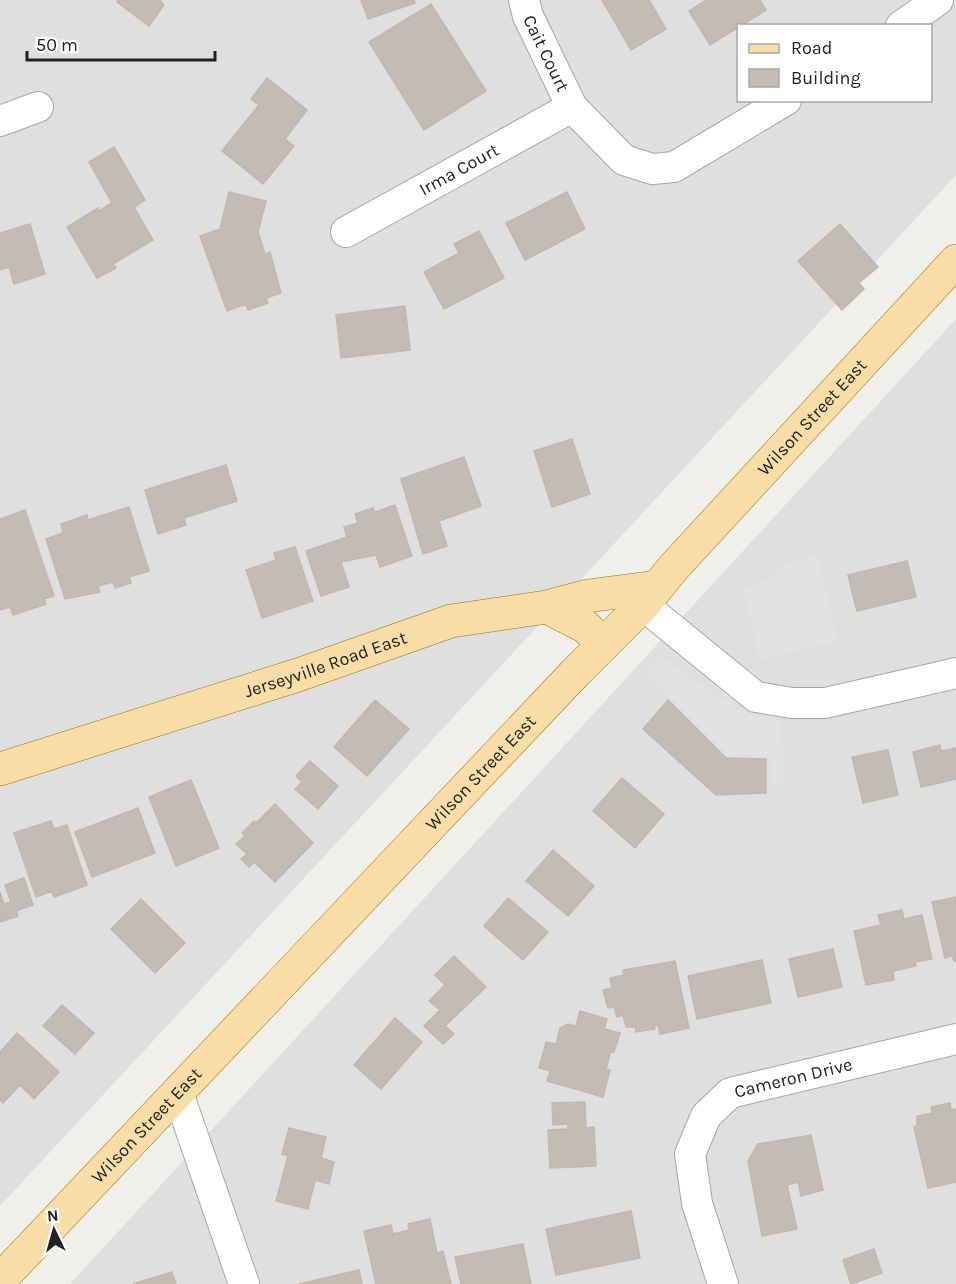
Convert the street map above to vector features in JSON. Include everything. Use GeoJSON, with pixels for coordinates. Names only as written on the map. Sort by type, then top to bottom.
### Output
{"type":"FeatureCollection","features":[{"type":"Feature","properties":{"kind":"main road","name":"Wilson Street East"},"geometry":{"type":"LineString","coordinates":[[0,1280],[603,645],[956,261]]}},
{"type":"Feature","properties":{"kind":"main road"},"geometry":{"type":"LineString","coordinates":[[451,621],[540,587],[612,572],[658,586]]}},
{"type":"Feature","properties":{"kind":"main road","name":"Jerseyville Road East"},"geometry":{"type":"LineString","coordinates":[[0,770],[298,675],[451,621],[547,607],[588,596],[658,586]]}},
{"type":"Feature","properties":{"kind":"main road"},"geometry":{"type":"LineString","coordinates":[[547,607],[586,627],[603,645]]}},
{"type":"Feature","properties":{"kind":"street","name":"Cait Court"},"geometry":{"type":"LineString","coordinates":[[524,0],[528,16],[572,107],[624,160],[652,170],[674,167],[783,102]]}},
{"type":"Feature","properties":{"kind":"street"},"geometry":{"type":"LineString","coordinates":[[904,24],[939,0]]}},
{"type":"Feature","properties":{"kind":"street"},"geometry":{"type":"LineString","coordinates":[[0,121],[38,107]]}},
{"type":"Feature","properties":{"kind":"street","name":"Irma Court"},"geometry":{"type":"LineString","coordinates":[[346,232],[572,107]]}},
{"type":"Feature","properties":{"kind":"street"},"geometry":{"type":"LineString","coordinates":[[658,586],[756,697],[792,703],[825,703],[956,673]]}},
{"type":"Feature","properties":{"kind":"street","name":"Cameron Drive"},"geometry":{"type":"LineString","coordinates":[[723,1284],[697,1203],[690,1154],[706,1116],[730,1093],[956,1039]]}},
{"type":"Feature","properties":{"kind":"street"},"geometry":{"type":"LineString","coordinates":[[178,1093],[244,1284]]}},
{"type":"Feature","properties":{"kind":"shaded area"},"geometry":{"type":"Polygon","coordinates":[[[0,0],[956,0],[956,175],[0,1206],[0,0]]]}},
{"type":"Feature","properties":{"kind":"shaded area"},"geometry":{"type":"Polygon","coordinates":[[[956,319],[956,1284],[70,1284],[956,319]]]}},
{"type":"Feature","properties":{"kind":"shaded area"},"geometry":{"type":"Polygon","coordinates":[[[818,555],[837,641],[760,659],[743,589],[762,583],[792,561],[818,555]]]}},
{"type":"Feature","properties":{"kind":"shaded area"},"geometry":{"type":"Polygon","coordinates":[[[660,656],[739,710],[781,723],[785,784],[772,785],[769,755],[728,754],[643,670],[660,656]]]}},
{"type":"Feature","properties":{"kind":"building"},"geometry":{"type":"Polygon","coordinates":[[[118,0],[160,0],[164,5],[149,26],[117,2],[118,0]]]}},
{"type":"Feature","properties":{"kind":"building"},"geometry":{"type":"Polygon","coordinates":[[[361,0],[414,0],[415,3],[368,19],[361,0]]]}},
{"type":"Feature","properties":{"kind":"building"},"geometry":{"type":"Polygon","coordinates":[[[602,0],[649,0],[666,29],[631,50],[602,0]]]}},
{"type":"Feature","properties":{"kind":"building"},"geometry":{"type":"Polygon","coordinates":[[[706,0],[760,0],[766,10],[744,24],[737,24],[737,28],[710,45],[689,11],[706,0]]]}},
{"type":"Feature","properties":{"kind":"building"},"geometry":{"type":"Polygon","coordinates":[[[431,4],[486,91],[424,130],[369,42],[431,4]]]}},
{"type":"Feature","properties":{"kind":"building"},"geometry":{"type":"Polygon","coordinates":[[[267,78],[307,110],[285,139],[294,146],[263,184],[222,151],[259,105],[251,99],[267,78]]]}},
{"type":"Feature","properties":{"kind":"building"},"geometry":{"type":"Polygon","coordinates":[[[114,147],[145,200],[134,207],[153,240],[113,264],[116,268],[97,278],[67,227],[98,208],[99,211],[112,203],[89,162],[114,147]]]}},
{"type":"Feature","properties":{"kind":"building"},"geometry":{"type":"Polygon","coordinates":[[[229,192],[266,201],[258,232],[265,254],[270,252],[281,293],[266,298],[268,303],[248,310],[246,304],[227,311],[200,236],[220,229],[229,192]]]}},
{"type":"Feature","properties":{"kind":"building"},"geometry":{"type":"Polygon","coordinates":[[[567,192],[585,229],[525,260],[506,223],[567,192]]]}},
{"type":"Feature","properties":{"kind":"building"},"geometry":{"type":"Polygon","coordinates":[[[30,224],[45,274],[14,284],[9,267],[0,270],[0,233],[30,224]]]}},
{"type":"Feature","properties":{"kind":"building"},"geometry":{"type":"Polygon","coordinates":[[[840,224],[878,267],[859,283],[864,289],[842,310],[798,261],[840,224]]]}},
{"type":"Feature","properties":{"kind":"building"},"geometry":{"type":"Polygon","coordinates":[[[479,231],[504,278],[444,309],[424,272],[459,253],[454,244],[479,231]]]}},
{"type":"Feature","properties":{"kind":"building"},"geometry":{"type":"Polygon","coordinates":[[[405,306],[410,350],[341,358],[336,315],[405,306]]]}},
{"type":"Feature","properties":{"kind":"building"},"geometry":{"type":"Polygon","coordinates":[[[572,439],[590,494],[552,507],[534,451],[572,439]]]}},
{"type":"Feature","properties":{"kind":"building"},"geometry":{"type":"Polygon","coordinates":[[[464,457],[481,506],[439,521],[447,546],[423,554],[401,479],[464,457]]]}},
{"type":"Feature","properties":{"kind":"building"},"geometry":{"type":"Polygon","coordinates":[[[226,465],[237,501],[184,518],[186,525],[158,534],[145,490],[226,465]]]}},
{"type":"Feature","properties":{"kind":"building"},"geometry":{"type":"Polygon","coordinates":[[[395,505],[412,556],[380,567],[376,555],[341,562],[349,587],[321,596],[306,551],[347,537],[344,527],[358,523],[355,514],[373,508],[375,512],[395,505]]]}},
{"type":"Feature","properties":{"kind":"building"},"geometry":{"type":"Polygon","coordinates":[[[129,507],[149,571],[129,577],[131,583],[115,588],[113,582],[98,586],[100,592],[65,599],[46,539],[63,533],[61,524],[87,515],[88,520],[129,507]]]}},
{"type":"Feature","properties":{"kind":"building"},"geometry":{"type":"Polygon","coordinates":[[[25,510],[54,596],[44,599],[46,604],[13,615],[10,607],[0,610],[0,519],[25,510]]]}},
{"type":"Feature","properties":{"kind":"building"},"geometry":{"type":"Polygon","coordinates":[[[295,547],[313,601],[262,618],[246,570],[276,560],[274,553],[295,547]]]}},
{"type":"Feature","properties":{"kind":"building"},"geometry":{"type":"Polygon","coordinates":[[[907,561],[916,597],[857,611],[848,575],[907,561]]]}},
{"type":"Feature","properties":{"kind":"building"},"geometry":{"type":"Polygon","coordinates":[[[375,700],[409,729],[367,776],[334,747],[375,700]]]}},
{"type":"Feature","properties":{"kind":"building"},"geometry":{"type":"Polygon","coordinates":[[[668,700],[726,758],[766,759],[766,793],[716,795],[643,729],[668,700]]]}},
{"type":"Feature","properties":{"kind":"building"},"geometry":{"type":"Polygon","coordinates":[[[940,745],[941,751],[956,748],[956,779],[921,787],[913,752],[940,745]]]}},
{"type":"Feature","properties":{"kind":"building"},"geometry":{"type":"Polygon","coordinates":[[[888,750],[898,795],[863,803],[852,757],[888,750]]]}},
{"type":"Feature","properties":{"kind":"building"},"geometry":{"type":"Polygon","coordinates":[[[310,761],[338,786],[318,809],[295,789],[302,782],[296,776],[310,761]]]}},
{"type":"Feature","properties":{"kind":"building"},"geometry":{"type":"Polygon","coordinates":[[[622,778],[664,814],[635,848],[593,811],[622,778]]]}},
{"type":"Feature","properties":{"kind":"building"},"geometry":{"type":"Polygon","coordinates":[[[191,780],[219,848],[176,866],[149,797],[191,780]]]}},
{"type":"Feature","properties":{"kind":"building"},"geometry":{"type":"Polygon","coordinates":[[[275,804],[313,843],[275,882],[254,862],[249,867],[241,859],[247,854],[236,844],[245,836],[242,833],[275,804]]]}},
{"type":"Feature","properties":{"kind":"building"},"geometry":{"type":"Polygon","coordinates":[[[138,808],[155,853],[92,877],[75,832],[138,808]]]}},
{"type":"Feature","properties":{"kind":"building"},"geometry":{"type":"Polygon","coordinates":[[[51,821],[54,829],[67,825],[87,885],[54,897],[52,891],[36,897],[14,833],[51,821]]]}},
{"type":"Feature","properties":{"kind":"building"},"geometry":{"type":"Polygon","coordinates":[[[553,850],[594,886],[568,916],[526,881],[553,850]]]}},
{"type":"Feature","properties":{"kind":"building"},"geometry":{"type":"Polygon","coordinates":[[[24,878],[33,905],[16,911],[18,916],[0,922],[0,892],[4,904],[11,902],[5,885],[24,878]]]}},
{"type":"Feature","properties":{"kind":"building"},"geometry":{"type":"Polygon","coordinates":[[[956,897],[956,961],[954,961],[952,956],[945,958],[932,902],[956,897]]]}},
{"type":"Feature","properties":{"kind":"building"},"geometry":{"type":"Polygon","coordinates":[[[508,898],[548,932],[523,960],[484,926],[508,898]]]}},
{"type":"Feature","properties":{"kind":"building"},"geometry":{"type":"Polygon","coordinates":[[[141,899],[185,943],[155,973],[111,929],[141,899]]]}},
{"type":"Feature","properties":{"kind":"building"},"geometry":{"type":"Polygon","coordinates":[[[902,910],[904,919],[922,915],[932,959],[915,962],[916,966],[893,971],[894,980],[866,985],[854,931],[881,925],[878,915],[902,910]]]}},
{"type":"Feature","properties":{"kind":"building"},"geometry":{"type":"Polygon","coordinates":[[[833,949],[842,987],[798,997],[789,959],[833,949]]]}},
{"type":"Feature","properties":{"kind":"building"},"geometry":{"type":"Polygon","coordinates":[[[454,956],[486,987],[445,1026],[454,1034],[443,1044],[424,1026],[440,1010],[429,1001],[445,985],[435,975],[454,956]]]}},
{"type":"Feature","properties":{"kind":"building"},"geometry":{"type":"Polygon","coordinates":[[[762,960],[771,1003],[697,1019],[688,976],[762,960]]]}},
{"type":"Feature","properties":{"kind":"building"},"geometry":{"type":"Polygon","coordinates":[[[675,961],[689,1028],[660,1034],[658,1025],[654,1026],[655,1029],[636,1032],[635,1027],[626,1027],[623,1015],[617,1017],[614,1007],[608,1008],[603,990],[612,988],[610,978],[624,975],[623,970],[675,961]]]}},
{"type":"Feature","properties":{"kind":"building"},"geometry":{"type":"Polygon","coordinates":[[[62,1005],[94,1033],[75,1054],[43,1026],[62,1005]]]}},
{"type":"Feature","properties":{"kind":"building"},"geometry":{"type":"Polygon","coordinates":[[[580,1011],[607,1019],[604,1029],[620,1033],[614,1052],[611,1051],[606,1069],[610,1070],[603,1097],[547,1081],[550,1071],[539,1068],[546,1042],[556,1044],[560,1028],[568,1024],[576,1026],[580,1011]]]}},
{"type":"Feature","properties":{"kind":"building"},"geometry":{"type":"Polygon","coordinates":[[[395,1018],[422,1042],[381,1089],[354,1065],[395,1018]]]}},
{"type":"Feature","properties":{"kind":"building"},"geometry":{"type":"Polygon","coordinates":[[[17,1033],[59,1072],[34,1099],[20,1085],[3,1103],[0,1100],[0,1052],[17,1033]]]}},
{"type":"Feature","properties":{"kind":"building"},"geometry":{"type":"Polygon","coordinates":[[[585,1102],[586,1128],[594,1127],[596,1166],[550,1168],[548,1130],[568,1129],[568,1124],[553,1125],[552,1103],[585,1102]]]}},
{"type":"Feature","properties":{"kind":"building"},"geometry":{"type":"Polygon","coordinates":[[[950,1103],[951,1110],[956,1109],[956,1182],[928,1188],[914,1127],[917,1126],[917,1116],[932,1113],[931,1107],[950,1103]]]}},
{"type":"Feature","properties":{"kind":"building"},"geometry":{"type":"Polygon","coordinates":[[[289,1128],[326,1137],[321,1158],[334,1162],[329,1184],[315,1180],[308,1209],[276,1201],[288,1156],[282,1154],[289,1128]]]}},
{"type":"Feature","properties":{"kind":"building"},"geometry":{"type":"Polygon","coordinates":[[[811,1135],[823,1190],[801,1196],[798,1182],[787,1185],[797,1229],[762,1236],[748,1161],[758,1144],[811,1135]]]}},
{"type":"Feature","properties":{"kind":"building"},"geometry":{"type":"Polygon","coordinates":[[[631,1211],[640,1258],[556,1275],[546,1229],[631,1211]]]}},
{"type":"Feature","properties":{"kind":"building"},"geometry":{"type":"Polygon","coordinates":[[[430,1219],[437,1253],[443,1251],[451,1284],[376,1284],[364,1231],[391,1225],[393,1234],[409,1230],[408,1224],[430,1219]]]}},
{"type":"Feature","properties":{"kind":"building"},"geometry":{"type":"Polygon","coordinates":[[[523,1244],[531,1284],[461,1284],[455,1257],[523,1244]]]}},
{"type":"Feature","properties":{"kind":"building"},"geometry":{"type":"Polygon","coordinates":[[[874,1249],[882,1273],[851,1284],[843,1260],[874,1249]]]}},
{"type":"Feature","properties":{"kind":"building"},"geometry":{"type":"Polygon","coordinates":[[[359,1270],[362,1284],[299,1284],[359,1270]]]}},
{"type":"Feature","properties":{"kind":"building"},"geometry":{"type":"Polygon","coordinates":[[[172,1272],[176,1284],[133,1284],[172,1272]]]}}]}
